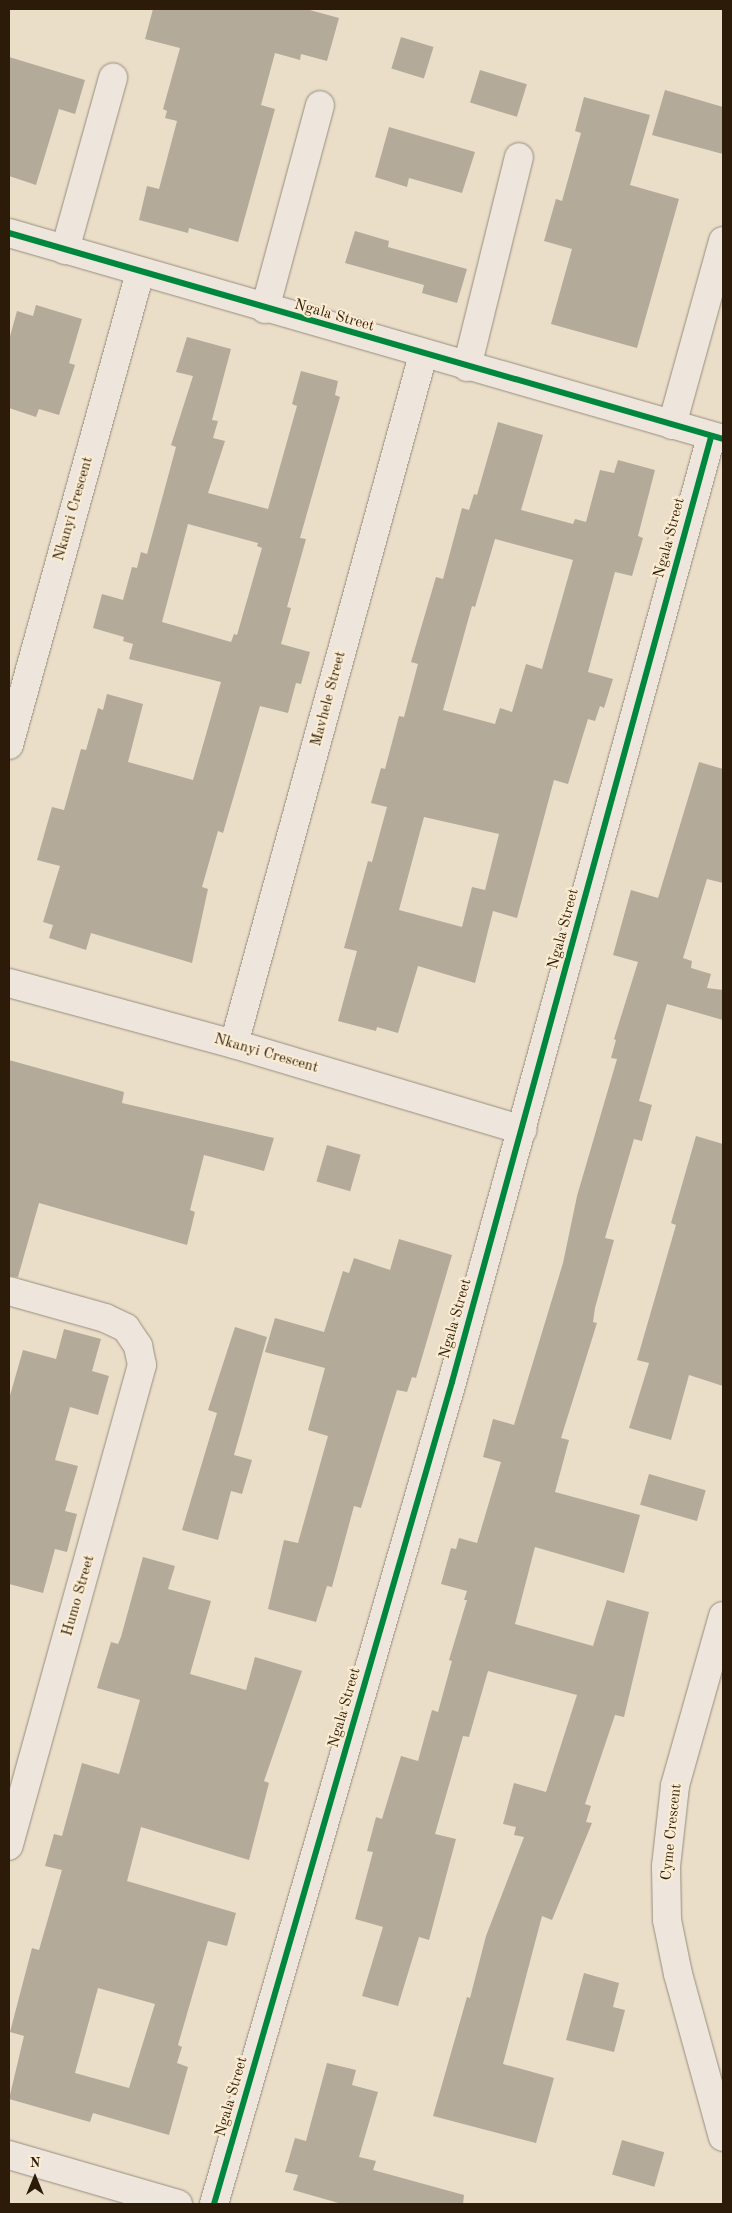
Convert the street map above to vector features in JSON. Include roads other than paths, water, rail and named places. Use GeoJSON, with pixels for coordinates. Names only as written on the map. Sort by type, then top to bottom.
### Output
{"type":"FeatureCollection","features":[{"type":"Feature","properties":{"kind":"street"},"geometry":{"type":"LineString","coordinates":[[65,250],[113,78]]}},
{"type":"Feature","properties":{"kind":"street"},"geometry":{"type":"LineString","coordinates":[[265,309],[320,105]]}},
{"type":"Feature","properties":{"kind":"street"},"geometry":{"type":"LineString","coordinates":[[467,367],[519,157]]}},
{"type":"Feature","properties":{"kind":"street","name":"Ngala Street"},"geometry":{"type":"LineString","coordinates":[[9,233],[140,273],[717,438],[522,1130],[214,2204]]}},
{"type":"Feature","properties":{"kind":"street"},"geometry":{"type":"LineString","coordinates":[[672,425],[723,241]]}},
{"type":"Feature","properties":{"kind":"street","name":"Nkanyi Crescent"},"geometry":{"type":"LineString","coordinates":[[9,745],[140,273]]}},
{"type":"Feature","properties":{"kind":"street","name":"Mavhele Street"},"geometry":{"type":"LineString","coordinates":[[234,1044],[423,354]]}},
{"type":"Feature","properties":{"kind":"street","name":"Nkanyi Crescent"},"geometry":{"type":"LineString","coordinates":[[9,983],[234,1044],[522,1130]]}},
{"type":"Feature","properties":{"kind":"street","name":"Humo Street"},"geometry":{"type":"LineString","coordinates":[[9,1291],[105,1318],[126,1328],[138,1346],[142,1365],[138,1388],[9,1846]]}},
{"type":"Feature","properties":{"kind":"street","name":"Cyme Crescent"},"geometry":{"type":"LineString","coordinates":[[723,1616],[675,1786],[666,1866],[668,1920],[678,1974],[723,2138]]}},
{"type":"Feature","properties":{"kind":"street"},"geometry":{"type":"LineString","coordinates":[[9,2155],[178,2204]]}}]}
